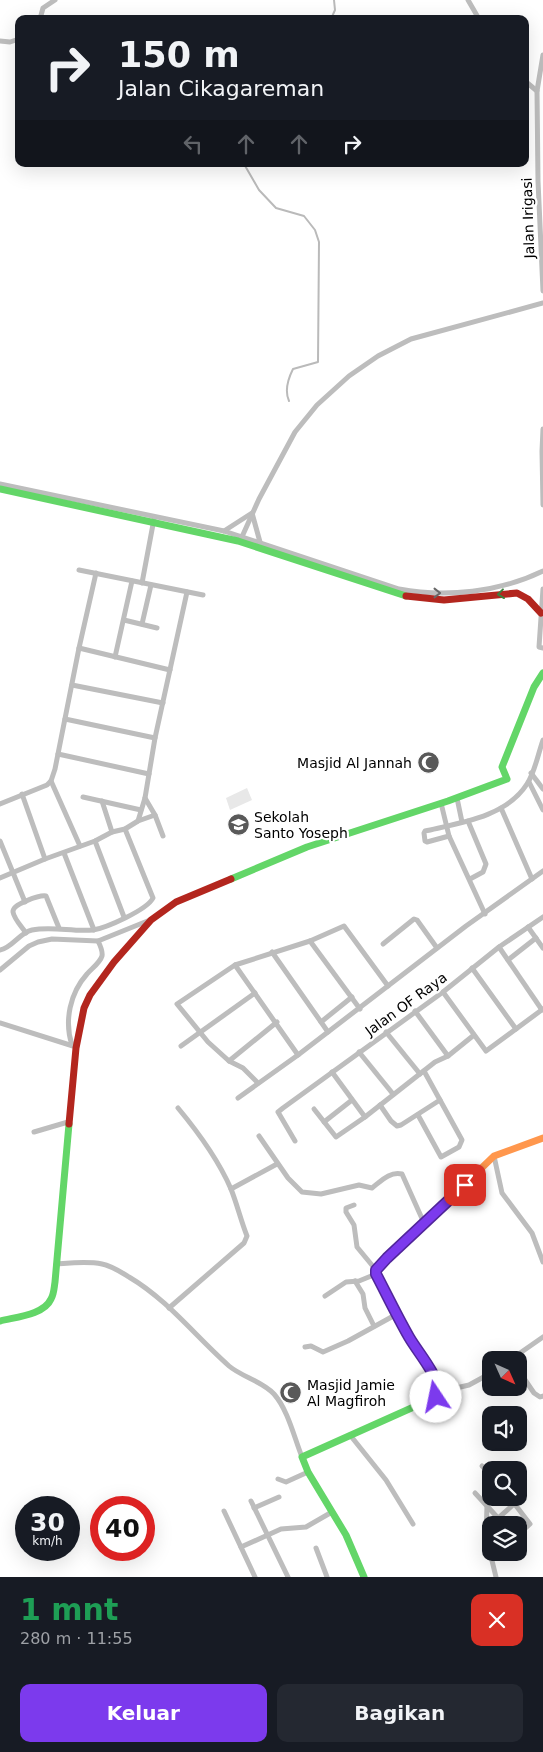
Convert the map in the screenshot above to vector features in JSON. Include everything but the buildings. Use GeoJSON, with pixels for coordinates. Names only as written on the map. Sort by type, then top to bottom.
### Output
{"type":"FeatureCollection","features":[{"type":"Feature","properties":{"kind":"street"},"geometry":{"type":"LineString","coordinates":[[41,15],[43,8],[55,0]]}},
{"type":"Feature","properties":{"kind":"street"},"geometry":{"type":"LineString","coordinates":[[468,0],[477,15]]}},
{"type":"Feature","properties":{"kind":"street"},"geometry":{"type":"LineString","coordinates":[[0,41],[15,40]]}},
{"type":"Feature","properties":{"kind":"street","name":"Jalan Irigasi"},"geometry":{"type":"LineString","coordinates":[[543,55],[537,92],[538,181],[543,291]]}},
{"type":"Feature","properties":{"kind":"street"},"geometry":{"type":"LineString","coordinates":[[529,85],[537,92]]}},
{"type":"Feature","properties":{"kind":"street"},"geometry":{"type":"LineString","coordinates":[[241,539],[252,513],[295,432],[316,405],[349,376],[378,356],[411,339],[543,303]]}},
{"type":"Feature","properties":{"kind":"street"},"geometry":{"type":"LineString","coordinates":[[543,429],[543,505]]}},
{"type":"Feature","properties":{"kind":"street"},"geometry":{"type":"LineString","coordinates":[[0,484],[260,542],[411,592],[442,593],[474,590],[521,581],[543,571]]}},
{"type":"Feature","properties":{"kind":"street"},"geometry":{"type":"LineString","coordinates":[[0,490],[224,531],[241,539],[408,597],[444,600],[511,592],[521,594],[541,614]]}},
{"type":"Feature","properties":{"kind":"street"},"geometry":{"type":"LineString","coordinates":[[224,531],[252,513]]}},
{"type":"Feature","properties":{"kind":"street"},"geometry":{"type":"LineString","coordinates":[[252,513],[260,542]]}},
{"type":"Feature","properties":{"kind":"street"},"geometry":{"type":"LineString","coordinates":[[142,583],[154,519]]}},
{"type":"Feature","properties":{"kind":"street"},"geometry":{"type":"LineString","coordinates":[[79,570],[203,595]]}},
{"type":"Feature","properties":{"kind":"street"},"geometry":{"type":"LineString","coordinates":[[0,804],[47,785],[51,781],[96,573]]}},
{"type":"Feature","properties":{"kind":"street"},"geometry":{"type":"LineString","coordinates":[[115,657],[132,581]]}},
{"type":"Feature","properties":{"kind":"street"},"geometry":{"type":"LineString","coordinates":[[521,581],[521,594]]}},
{"type":"Feature","properties":{"kind":"street"},"geometry":{"type":"LineString","coordinates":[[142,624],[151,585]]}},
{"type":"Feature","properties":{"kind":"street"},"geometry":{"type":"LineString","coordinates":[[543,589],[539,647],[543,648]]}},
{"type":"Feature","properties":{"kind":"street"},"geometry":{"type":"LineString","coordinates":[[138,821],[145,798],[155,738],[187,592]]}},
{"type":"Feature","properties":{"kind":"street"},"geometry":{"type":"LineString","coordinates":[[124,620],[157,628]]}},
{"type":"Feature","properties":{"kind":"street"},"geometry":{"type":"LineString","coordinates":[[79,648],[170,670]]}},
{"type":"Feature","properties":{"kind":"street"},"geometry":{"type":"LineString","coordinates":[[0,1320],[30,1313],[47,1305],[51,1299],[56,1264],[74,1046],[84,1008],[90,995],[114,962],[151,920],[176,902],[307,847],[457,798],[507,779],[502,768],[534,687],[543,673]]}},
{"type":"Feature","properties":{"kind":"street"},"geometry":{"type":"LineString","coordinates":[[72,685],[163,703]]}},
{"type":"Feature","properties":{"kind":"street"},"geometry":{"type":"LineString","coordinates":[[65,719],[155,738]]}},
{"type":"Feature","properties":{"kind":"street"},"geometry":{"type":"LineString","coordinates":[[448,836],[427,842],[425,841],[424,833],[425,831],[486,816],[501,808],[529,782],[543,740]]}},
{"type":"Feature","properties":{"kind":"street"},"geometry":{"type":"LineString","coordinates":[[58,754],[149,774]]}},
{"type":"Feature","properties":{"kind":"street"},"geometry":{"type":"LineString","coordinates":[[531,773],[543,789]]}},
{"type":"Feature","properties":{"kind":"street"},"geometry":{"type":"LineString","coordinates":[[51,781],[80,846]]}},
{"type":"Feature","properties":{"kind":"street"},"geometry":{"type":"LineString","coordinates":[[529,782],[543,810]]}},
{"type":"Feature","properties":{"kind":"street"},"geometry":{"type":"LineString","coordinates":[[22,794],[45,859]]}},
{"type":"Feature","properties":{"kind":"street"},"geometry":{"type":"LineString","coordinates":[[83,797],[141,810]]}},
{"type":"Feature","properties":{"kind":"street"},"geometry":{"type":"LineString","coordinates":[[145,798],[163,836]]}},
{"type":"Feature","properties":{"kind":"street"},"geometry":{"type":"LineString","coordinates":[[457,798],[465,821],[486,864],[482,872],[470,879]]}},
{"type":"Feature","properties":{"kind":"street"},"geometry":{"type":"LineString","coordinates":[[102,801],[112,832]]}},
{"type":"Feature","properties":{"kind":"street"},"geometry":{"type":"LineString","coordinates":[[441,803],[448,826],[448,836],[485,914]]}},
{"type":"Feature","properties":{"kind":"street"},"geometry":{"type":"LineString","coordinates":[[501,808],[532,879]]}},
{"type":"Feature","properties":{"kind":"street"},"geometry":{"type":"LineString","coordinates":[[0,878],[95,841],[112,832],[125,829],[138,821],[155,816]]}},
{"type":"Feature","properties":{"kind":"street"},"geometry":{"type":"LineString","coordinates":[[0,950],[32,930],[59,928],[94,930],[145,908],[153,898],[125,829]]}},
{"type":"Feature","properties":{"kind":"street"},"geometry":{"type":"LineString","coordinates":[[0,840],[25,902]]}},
{"type":"Feature","properties":{"kind":"street"},"geometry":{"type":"LineString","coordinates":[[95,841],[124,917]]}},
{"type":"Feature","properties":{"kind":"street"},"geometry":{"type":"LineString","coordinates":[[64,853],[94,930]]}},
{"type":"Feature","properties":{"kind":"street"},"geometry":{"type":"LineString","coordinates":[[238,1098],[360,1009],[437,948],[543,871]]}},
{"type":"Feature","properties":{"kind":"street"},"geometry":{"type":"LineString","coordinates":[[26,932],[13,911],[18,905],[41,895],[46,896],[59,928]]}},
{"type":"Feature","properties":{"kind":"street","name":"Jalan OF Raya"},"geometry":{"type":"LineString","coordinates":[[295,1141],[278,1112],[443,992],[499,947],[543,917]]}},
{"type":"Feature","properties":{"kind":"street"},"geometry":{"type":"LineString","coordinates":[[382,944],[414,919],[417,920],[437,948]]}},
{"type":"Feature","properties":{"kind":"street"},"geometry":{"type":"LineString","coordinates":[[0,970],[29,946],[38,942],[52,939],[98,941],[151,920]]}},
{"type":"Feature","properties":{"kind":"street"},"geometry":{"type":"LineString","coordinates":[[258,1083],[243,1068],[228,1061],[177,1004],[235,965],[310,941],[344,926],[388,986]]}},
{"type":"Feature","properties":{"kind":"street"},"geometry":{"type":"LineString","coordinates":[[528,927],[543,948]]}},
{"type":"Feature","properties":{"kind":"street"},"geometry":{"type":"LineString","coordinates":[[508,960],[536,938]]}},
{"type":"Feature","properties":{"kind":"street"},"geometry":{"type":"LineString","coordinates":[[74,1046],[68,1032],[70,1010],[76,990],[85,976],[102,957],[102,950],[98,941]]}},
{"type":"Feature","properties":{"kind":"street"},"geometry":{"type":"LineString","coordinates":[[310,941],[360,1009]]}},
{"type":"Feature","properties":{"kind":"street"},"geometry":{"type":"LineString","coordinates":[[443,992],[486,1051],[543,1009],[499,947]]}},
{"type":"Feature","properties":{"kind":"street"},"geometry":{"type":"LineString","coordinates":[[272,952],[328,1032]]}},
{"type":"Feature","properties":{"kind":"street"},"geometry":{"type":"LineString","coordinates":[[235,965],[277,1022],[298,1055]]}},
{"type":"Feature","properties":{"kind":"street"},"geometry":{"type":"LineString","coordinates":[[472,968],[516,1030]]}},
{"type":"Feature","properties":{"kind":"street"},"geometry":{"type":"LineString","coordinates":[[182,1046],[255,993]]}},
{"type":"Feature","properties":{"kind":"street"},"geometry":{"type":"LineString","coordinates":[[321,1022],[352,997]]}},
{"type":"Feature","properties":{"kind":"street"},"geometry":{"type":"LineString","coordinates":[[415,1011],[448,1056]]}},
{"type":"Feature","properties":{"kind":"street"},"geometry":{"type":"LineString","coordinates":[[228,1061],[277,1022]]}},
{"type":"Feature","properties":{"kind":"street"},"geometry":{"type":"LineString","coordinates":[[0,1023],[74,1046]]}},
{"type":"Feature","properties":{"kind":"street"},"geometry":{"type":"LineString","coordinates":[[386,1032],[422,1072],[440,1100],[462,1140],[459,1147],[441,1157],[418,1115]]}},
{"type":"Feature","properties":{"kind":"street"},"geometry":{"type":"LineString","coordinates":[[314,1109],[336,1137],[474,1035]]}},
{"type":"Feature","properties":{"kind":"street"},"geometry":{"type":"LineString","coordinates":[[359,1052],[393,1094]]}},
{"type":"Feature","properties":{"kind":"street"},"geometry":{"type":"LineString","coordinates":[[332,1072],[365,1117]]}},
{"type":"Feature","properties":{"kind":"street"},"geometry":{"type":"LineString","coordinates":[[324,1122],[352,1100]]}},
{"type":"Feature","properties":{"kind":"street"},"geometry":{"type":"LineString","coordinates":[[380,1105],[391,1121],[397,1126],[402,1125],[440,1100]]}},
{"type":"Feature","properties":{"kind":"street"},"geometry":{"type":"LineString","coordinates":[[170,1308],[244,1242],[247,1236],[231,1190],[221,1169],[197,1131],[178,1108]]}},
{"type":"Feature","properties":{"kind":"street"},"geometry":{"type":"LineString","coordinates":[[34,1132],[68,1122]]}},
{"type":"Feature","properties":{"kind":"street"},"geometry":{"type":"LineString","coordinates":[[259,1136],[277,1164],[302,1192],[314,1195],[359,1185],[372,1188],[389,1175],[402,1174],[424,1223]]}},
{"type":"Feature","properties":{"kind":"street"},"geometry":{"type":"LineString","coordinates":[[325,1296],[346,1282],[355,1281],[376,1272],[494,1156],[543,1138]]}},
{"type":"Feature","properties":{"kind":"street"},"geometry":{"type":"LineString","coordinates":[[494,1156],[502,1193],[532,1233],[543,1262]]}},
{"type":"Feature","properties":{"kind":"street"},"geometry":{"type":"LineString","coordinates":[[231,1190],[277,1164]]}},
{"type":"Feature","properties":{"kind":"street"},"geometry":{"type":"LineString","coordinates":[[354,1205],[346,1208],[346,1212],[354,1225],[357,1247],[376,1272],[397,1314],[424,1360],[439,1392]]}},
{"type":"Feature","properties":{"kind":"street"},"geometry":{"type":"LineString","coordinates":[[56,1264],[80,1262],[103,1264],[118,1270],[151,1291],[188,1324],[208,1347],[235,1371],[275,1395],[281,1405],[308,1472],[349,1540],[364,1577]]}},
{"type":"Feature","properties":{"kind":"street"},"geometry":{"type":"LineString","coordinates":[[355,1281],[363,1294],[365,1308],[374,1326]]}},
{"type":"Feature","properties":{"kind":"street"},"geometry":{"type":"LineString","coordinates":[[305,1347],[311,1346],[323,1352],[348,1341],[397,1314]]}},
{"type":"Feature","properties":{"kind":"street"},"geometry":{"type":"LineString","coordinates":[[524,1351],[542,1339]]}},
{"type":"Feature","properties":{"kind":"street"},"geometry":{"type":"LineString","coordinates":[[302,1457],[436,1397],[439,1392],[469,1385],[482,1378]]}},
{"type":"Feature","properties":{"kind":"street"},"geometry":{"type":"LineString","coordinates":[[528,1384],[537,1396],[543,1396]]}},
{"type":"Feature","properties":{"kind":"street"},"geometry":{"type":"LineString","coordinates":[[350,1435],[386,1480],[413,1524]]}},
{"type":"Feature","properties":{"kind":"street"},"geometry":{"type":"LineString","coordinates":[[278,1479],[286,1482],[308,1472]]}},
{"type":"Feature","properties":{"kind":"street"},"geometry":{"type":"LineString","coordinates":[[475,1493],[482,1501]]}},
{"type":"Feature","properties":{"kind":"street"},"geometry":{"type":"LineString","coordinates":[[254,1508],[279,1497]]}},
{"type":"Feature","properties":{"kind":"street"},"geometry":{"type":"LineString","coordinates":[[251,1501],[288,1577]]}},
{"type":"Feature","properties":{"kind":"street"},"geometry":{"type":"LineString","coordinates":[[487,1506],[496,1516]]}},
{"type":"Feature","properties":{"kind":"street"},"geometry":{"type":"LineString","coordinates":[[487,1506],[487,1516]]}},
{"type":"Feature","properties":{"kind":"street"},"geometry":{"type":"LineString","coordinates":[[500,1516],[512,1506]]}},
{"type":"Feature","properties":{"kind":"street"},"geometry":{"type":"LineString","coordinates":[[516,1506],[524,1516]]}},
{"type":"Feature","properties":{"kind":"street"},"geometry":{"type":"LineString","coordinates":[[224,1511],[255,1577]]}},
{"type":"Feature","properties":{"kind":"street"},"geometry":{"type":"LineString","coordinates":[[241,1547],[267,1534],[287,1528],[306,1527],[332,1512]]}},
{"type":"Feature","properties":{"kind":"street"},"geometry":{"type":"LineString","coordinates":[[316,1548],[328,1577]]}},
{"type":"Feature","properties":{"kind":"street"},"geometry":{"type":"LineString","coordinates":[[492,1561],[496,1577]]}},
{"type":"Feature","properties":{"kind":"shaded area"},"geometry":{"type":"Polygon","coordinates":[[[247,788],[252,800],[230,810],[226,798],[247,788]]]}},
{"type":"Feature","properties":{"kind":"waterway"},"geometry":{"type":"LineString","coordinates":[[333,15],[335,10],[334,0]]}},
{"type":"Feature","properties":{"kind":"waterway"},"geometry":{"type":"LineString","coordinates":[[246,167],[259,190],[276,208],[304,216],[315,230],[319,242],[318,362],[293,369],[287,385],[289,401]]}},
{"type":"Feature","properties":{"kind":"traffic: fast"},"geometry":{"type":"LineString","coordinates":[[0,489],[238,541],[406,596]]}},
{"type":"Feature","properties":{"kind":"traffic: fast"},"geometry":{"type":"LineString","coordinates":[[231,879],[307,847],[448,801],[507,779],[502,767],[534,687],[543,673]]}},
{"type":"Feature","properties":{"kind":"traffic: fast"},"geometry":{"type":"LineString","coordinates":[[0,1321],[36,1312],[42,1309],[53,1295],[69,1124]]}},
{"type":"Feature","properties":{"kind":"traffic: fast"},"geometry":{"type":"LineString","coordinates":[[364,1577],[346,1535],[308,1472],[302,1457],[436,1397],[439,1392],[428,1368]]}},
{"type":"Feature","properties":{"kind":"traffic: slow"},"geometry":{"type":"LineString","coordinates":[[428,1368],[408,1336],[376,1274],[376,1270],[494,1156],[543,1138]]}},
{"type":"Feature","properties":{"kind":"traffic: jam"},"geometry":{"type":"LineString","coordinates":[[406,596],[444,600],[517,593],[528,599],[541,613]]}},
{"type":"Feature","properties":{"kind":"traffic: jam"},"geometry":{"type":"LineString","coordinates":[[69,1124],[76,1048],[84,1008],[90,995],[114,962],[151,920],[176,902],[231,879]]}},
{"type":"Feature","properties":{"kind":"place","name":"Masjid Al Jannah"},"geometry":{"type":"Point","coordinates":[428,763]}},
{"type":"Feature","properties":{"kind":"place","name":"Sekolah Santo Yoseph"},"geometry":{"type":"Point","coordinates":[238,825]}},
{"type":"Feature","properties":{"kind":"place","name":"Masjid Jamie Al Magfiroh"},"geometry":{"type":"Point","coordinates":[291,1393]}},
{"type":"Feature","properties":{"kind":"route"},"geometry":{"type":"LineString","coordinates":[[436,1397],[439,1392],[438,1387],[424,1360],[408,1336],[376,1274],[376,1270],[465,1185]]}}]}
